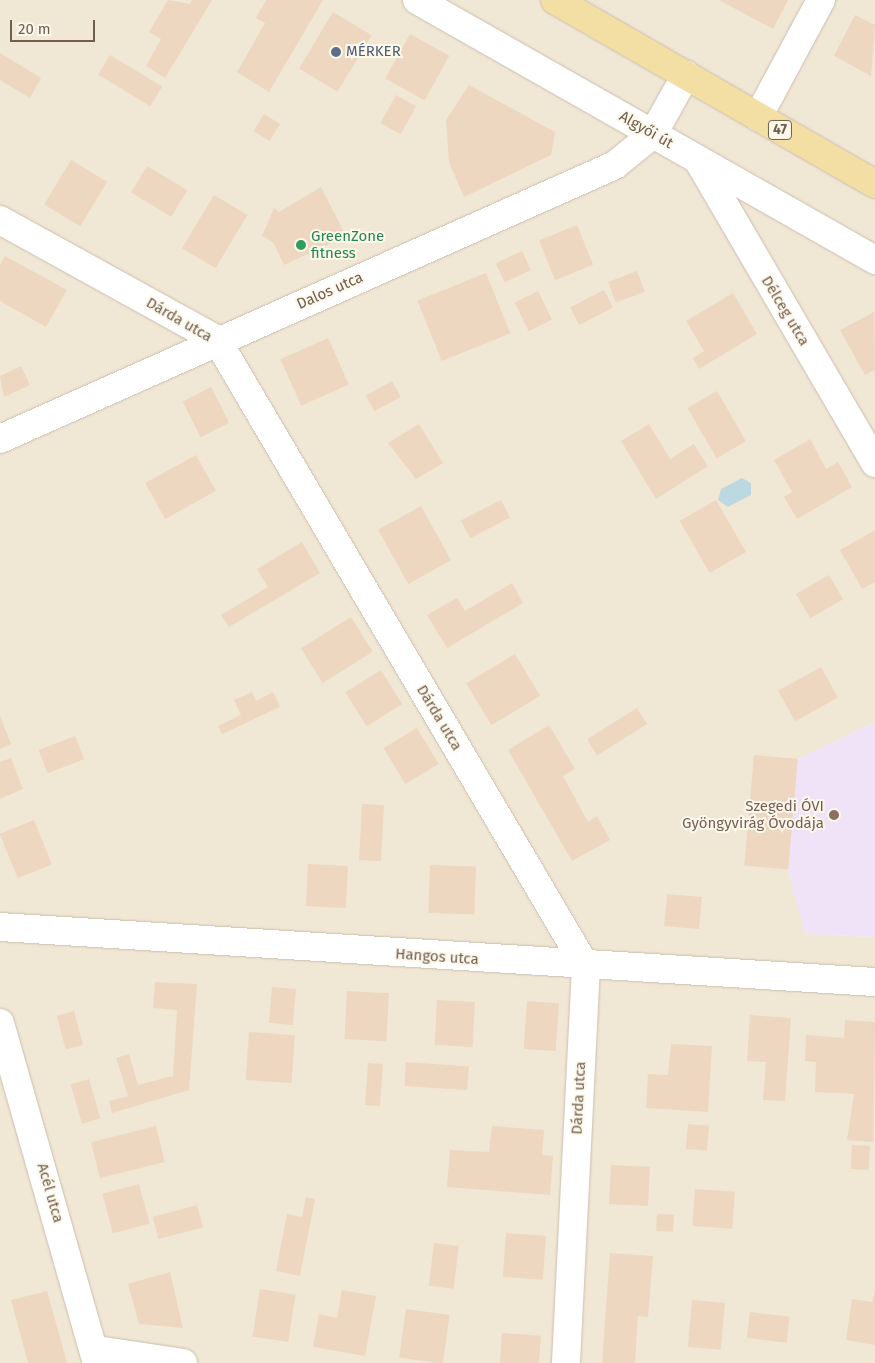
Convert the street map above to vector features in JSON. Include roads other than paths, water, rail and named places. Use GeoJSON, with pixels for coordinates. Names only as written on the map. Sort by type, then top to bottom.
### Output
{"type":"FeatureCollection","features":[{"type":"Feature","properties":{"kind":"main road","name":"47"},"geometry":{"type":"LineString","coordinates":[[554,0],[875,184]]}},
{"type":"Feature","properties":{"kind":"street","name":"Algyői út"},"geometry":{"type":"LineString","coordinates":[[417,0],[875,260]]}},
{"type":"Feature","properties":{"kind":"street"},"geometry":{"type":"LineString","coordinates":[[758,117],[821,0]]}},
{"type":"Feature","properties":{"kind":"street"},"geometry":{"type":"LineString","coordinates":[[653,134],[686,76]]}},
{"type":"Feature","properties":{"kind":"street","name":"Dalos utca"},"geometry":{"type":"LineString","coordinates":[[0,439],[216,340],[615,165],[653,134]]}},
{"type":"Feature","properties":{"kind":"street","name":"Délceg utca"},"geometry":{"type":"LineString","coordinates":[[697,159],[875,463]]}},
{"type":"Feature","properties":{"kind":"street","name":"Dárda utca"},"geometry":{"type":"LineString","coordinates":[[0,220],[216,340],[586,967],[566,1363]]}},
{"type":"Feature","properties":{"kind":"street","name":"Hangos utca"},"geometry":{"type":"LineString","coordinates":[[0,927],[586,967],[875,982]]}},
{"type":"Feature","properties":{"kind":"street","name":"Acél utca"},"geometry":{"type":"LineString","coordinates":[[0,1022],[97,1357]]}},
{"type":"Feature","properties":{"kind":"street"},"geometry":{"type":"LineString","coordinates":[[97,1357],[183,1363]]}},
{"type":"Feature","properties":{"kind":"water"},"geometry":{"type":"Polygon","coordinates":[[[742,478],[751,483],[751,495],[728,507],[718,500],[721,489],[742,478]]]}},
{"type":"Feature","properties":{"kind":"place","name":"MÉRKER"},"geometry":{"type":"Point","coordinates":[336,52]}},
{"type":"Feature","properties":{"kind":"place","name":"GreenZone fitness"},"geometry":{"type":"Point","coordinates":[301,245]}},
{"type":"Feature","properties":{"kind":"place","name":"Szegedi ÓVI Gyöngyvirág Óvodája"},"geometry":{"type":"Point","coordinates":[834,815]}}]}
